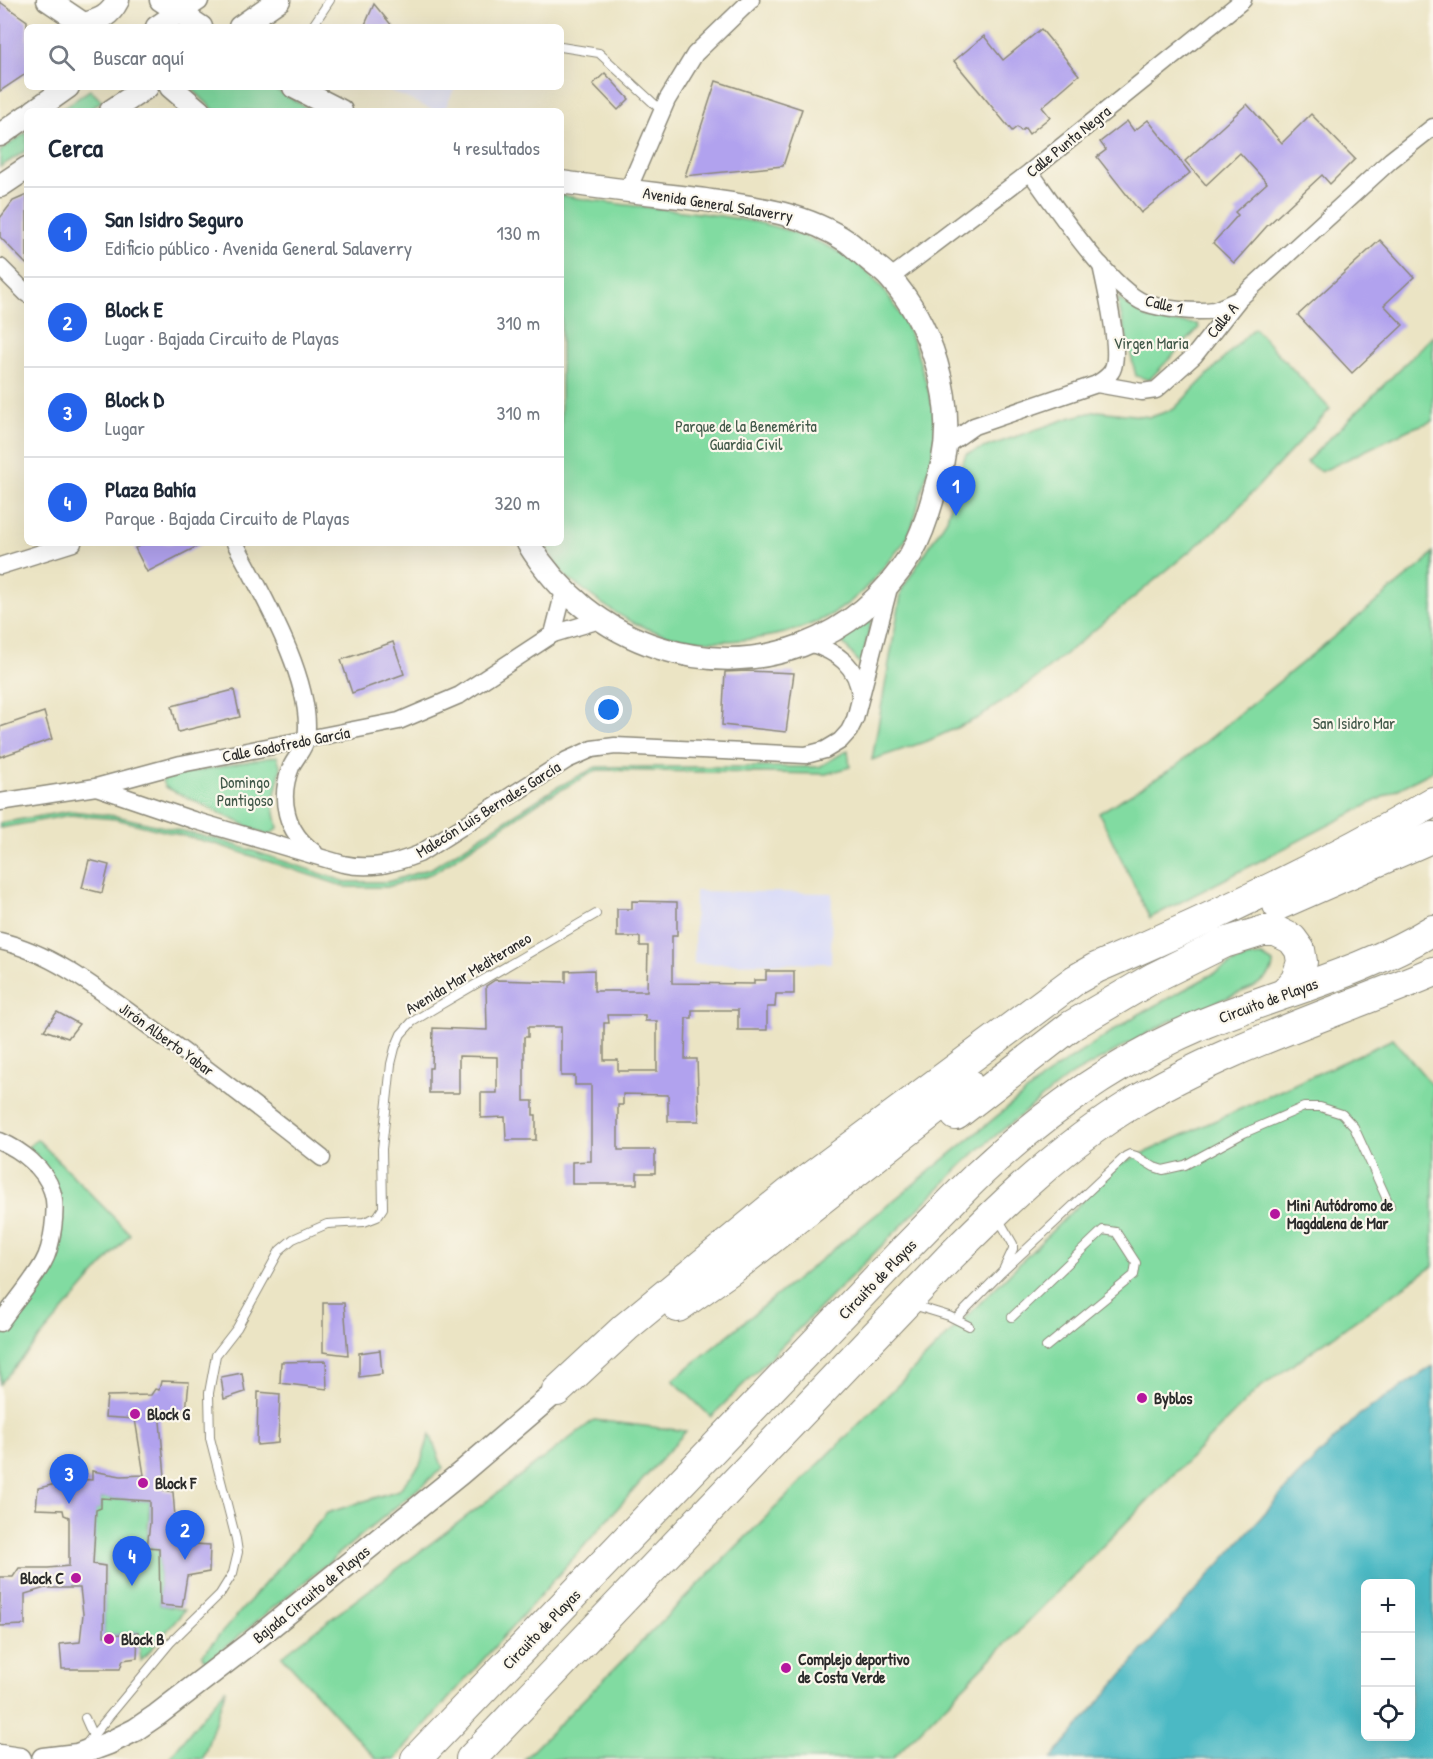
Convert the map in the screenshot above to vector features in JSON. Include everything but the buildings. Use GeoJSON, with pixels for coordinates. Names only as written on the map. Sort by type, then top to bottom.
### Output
{"type":"FeatureCollection","features":[{"type":"Feature","properties":{"kind":"highway"},"geometry":{"type":"LineString","coordinates":[[557,1391],[626,1327],[788,1194],[1075,980],[1325,860],[1433,802]]}},
{"type":"Feature","properties":{"kind":"highway"},"geometry":{"type":"LineString","coordinates":[[557,1391],[739,1264],[1072,1003],[1164,955],[1433,837]]}},
{"type":"Feature","properties":{"kind":"highway"},"geometry":{"type":"LineString","coordinates":[[739,1264],[822,1220],[1071,1026],[1197,955],[1253,933],[1270,930],[1281,933],[1296,944],[1301,956],[1299,975],[1285,993]]}},
{"type":"Feature","properties":{"kind":"highway","name":"Circuito de Playas"},"geometry":{"type":"LineString","coordinates":[[416,1759],[979,1174],[1039,1122],[1120,1066],[1204,1024],[1352,970],[1433,930]]}},
{"type":"Feature","properties":{"kind":"highway"},"geometry":{"type":"LineString","coordinates":[[471,1759],[995,1212],[1042,1170],[1086,1135],[1127,1107],[1172,1081],[1239,1050],[1433,972]]}},
{"type":"Feature","properties":{"kind":"street"},"geometry":{"type":"LineString","coordinates":[[48,0],[83,24]]}},
{"type":"Feature","properties":{"kind":"street"},"geometry":{"type":"LineString","coordinates":[[92,24],[113,11],[118,0]]}},
{"type":"Feature","properties":{"kind":"street"},"geometry":{"type":"LineString","coordinates":[[253,24],[279,0]]}},
{"type":"Feature","properties":{"kind":"street"},"geometry":{"type":"LineString","coordinates":[[628,190],[667,100],[695,54],[751,0]]}},
{"type":"Feature","properties":{"kind":"street","name":"Calle Punta Negra"},"geometry":{"type":"LineString","coordinates":[[890,278],[1030,172],[1243,0]]}},
{"type":"Feature","properties":{"kind":"street"},"geometry":{"type":"LineString","coordinates":[[160,24],[179,4],[198,24]]}},
{"type":"Feature","properties":{"kind":"street"},"geometry":{"type":"LineString","coordinates":[[38,108],[64,90]]}},
{"type":"Feature","properties":{"kind":"street"},"geometry":{"type":"LineString","coordinates":[[116,108],[142,90]]}},
{"type":"Feature","properties":{"kind":"street"},"geometry":{"type":"LineString","coordinates":[[174,90],[196,108]]}},
{"type":"Feature","properties":{"kind":"street"},"geometry":{"type":"LineString","coordinates":[[302,90],[335,108]]}},
{"type":"Feature","properties":{"kind":"street"},"geometry":{"type":"LineString","coordinates":[[0,135],[24,118]]}},
{"type":"Feature","properties":{"kind":"street","name":"Calle A"},"geometry":{"type":"LineString","coordinates":[[945,436],[1097,384],[1142,392],[1156,390],[1194,356],[1239,299],[1390,160],[1433,127]]}},
{"type":"Feature","properties":{"kind":"street"},"geometry":{"type":"LineString","coordinates":[[0,186],[24,170]]}},
{"type":"Feature","properties":{"kind":"street","name":"Calle 1"},"geometry":{"type":"LineString","coordinates":[[1030,172],[1100,264],[1123,289],[1145,303],[1195,311],[1215,310],[1239,299]]}},
{"type":"Feature","properties":{"kind":"street","name":"Avenida General Salaverry"},"geometry":{"type":"LineString","coordinates":[[530,546],[564,591],[600,620],[647,644],[686,655],[714,658],[762,657],[784,652],[831,632],[859,613],[890,584],[912,552],[928,517],[944,458],[944,393],[934,353],[916,315],[890,278],[848,242],[798,217],[744,206],[564,182]]}},
{"type":"Feature","properties":{"kind":"street","name":"Calle 1"},"geometry":{"type":"LineString","coordinates":[[1097,384],[1112,372],[1116,358],[1113,327],[1100,264]]}},
{"type":"Feature","properties":{"kind":"street"},"geometry":{"type":"LineString","coordinates":[[0,267],[24,291]]}},
{"type":"Feature","properties":{"kind":"street"},"geometry":{"type":"LineString","coordinates":[[0,566],[63,546]]}},
{"type":"Feature","properties":{"kind":"street"},"geometry":{"type":"LineString","coordinates":[[237,546],[273,616],[303,692],[306,741],[288,777],[285,796],[286,813],[298,838],[323,857]]}},
{"type":"Feature","properties":{"kind":"street","name":"Malecón Luis Bernales García"},"geometry":{"type":"LineString","coordinates":[[96,787],[193,820],[342,864],[362,867],[397,863],[419,854],[567,760],[592,749],[615,746],[806,755],[833,746],[845,737],[855,719],[890,584]]}},
{"type":"Feature","properties":{"kind":"street"},"geometry":{"type":"LineString","coordinates":[[553,634],[564,591]]}},
{"type":"Feature","properties":{"kind":"street","name":"Calle Godofredo García"},"geometry":{"type":"LineString","coordinates":[[0,801],[96,787],[181,764],[399,721],[460,695],[553,634],[600,620]]}},
{"type":"Feature","properties":{"kind":"street"},"geometry":{"type":"LineString","coordinates":[[810,642],[837,655],[850,666],[857,680],[860,700]]}},
{"type":"Feature","properties":{"kind":"street","name":"Jirón Alberto Yabar"},"geometry":{"type":"LineString","coordinates":[[0,941],[35,952],[114,1001],[217,1076],[322,1158]]}},
{"type":"Feature","properties":{"kind":"street"},"geometry":{"type":"LineString","coordinates":[[0,1141],[14,1147],[32,1161],[52,1191],[54,1233],[44,1262],[0,1323]]}},
{"type":"Feature","properties":{"kind":"street","name":"Bajada Circuito de Playas"},"geometry":{"type":"LineString","coordinates":[[43,1759],[77,1755],[109,1743],[158,1715],[452,1480],[557,1391]]}},
{"type":"Feature","properties":{"kind":"street"},"geometry":{"type":"LineString","coordinates":[[0,1756],[20,1759]]}},
{"type":"Feature","properties":{"kind":"lane"},"geometry":{"type":"LineString","coordinates":[[314,24],[330,0]]}},
{"type":"Feature","properties":{"kind":"lane"},"geometry":{"type":"LineString","coordinates":[[564,47],[599,53],[662,111]]}},
{"type":"Feature","properties":{"kind":"lane","name":"Avenida Mar Mediteraneo"},"geometry":{"type":"LineString","coordinates":[[77,1755],[170,1642],[220,1594],[233,1573],[238,1552],[236,1539],[210,1438],[209,1394],[216,1355],[237,1328],[280,1250],[292,1239],[327,1224],[364,1222],[377,1217],[383,1208],[382,1149],[385,1117],[394,1048],[401,1034],[412,1022],[596,915]]}},
{"type":"Feature","properties":{"kind":"lane"},"geometry":{"type":"LineString","coordinates":[[956,1319],[1001,1273],[1126,1156],[1130,1154],[1136,1156],[1163,1170],[1185,1165],[1244,1133],[1304,1107],[1332,1109],[1342,1114],[1354,1127],[1390,1206]]}},
{"type":"Feature","properties":{"kind":"lane"},"geometry":{"type":"LineString","coordinates":[[995,1212],[1013,1244],[1013,1249],[1001,1273]]}},
{"type":"Feature","properties":{"kind":"lane"},"geometry":{"type":"LineString","coordinates":[[1012,1317],[1103,1230],[1116,1232],[1136,1263],[1134,1275],[1046,1347]]}},
{"type":"Feature","properties":{"kind":"lane"},"geometry":{"type":"LineString","coordinates":[[907,1304],[956,1319],[969,1326]]}},
{"type":"Feature","properties":{"kind":"lane"},"geometry":{"type":"LineString","coordinates":[[85,1718],[93,1736]]}},
{"type":"Feature","properties":{"kind":"shaded area"},"geometry":{"type":"Polygon","coordinates":[[[388,90],[454,90],[445,108],[428,108],[388,90]]]}},
{"type":"Feature","properties":{"kind":"shaded area"},"geometry":{"type":"Polygon","coordinates":[[[695,891],[832,893],[831,963],[694,964],[695,891]]]}},
{"type":"Feature","properties":{"kind":"green space"},"geometry":{"type":"Polygon","coordinates":[[[90,90],[102,101],[92,108],[63,108],[90,90]]]}},
{"type":"Feature","properties":{"kind":"green space"},"geometry":{"type":"Polygon","coordinates":[[[193,90],[276,90],[308,108],[212,108],[193,90]]]}},
{"type":"Feature","properties":{"kind":"green space"},"geometry":{"type":"Polygon","coordinates":[[[24,134],[24,152],[0,167],[0,151],[24,134]]]}},
{"type":"Feature","properties":{"kind":"green space","name":"Parque de la Benemérita Guardia Civil"},"geometry":{"type":"Polygon","coordinates":[[[564,196],[706,214],[778,228],[813,240],[846,256],[860,266],[884,290],[910,334],[916,350],[930,396],[935,435],[929,469],[915,519],[907,538],[852,601],[819,621],[772,636],[747,640],[697,640],[651,630],[633,622],[600,602],[558,567],[546,546],[564,546],[564,196]]]}},
{"type":"Feature","properties":{"kind":"green space","name":"Virgen Maria"},"geometry":{"type":"Polygon","coordinates":[[[1117,298],[1147,318],[1198,324],[1199,328],[1149,380],[1136,376],[1117,298]]]}},
{"type":"Feature","properties":{"kind":"green space"},"geometry":{"type":"Polygon","coordinates":[[[1254,328],[1330,409],[1225,522],[1034,680],[978,718],[930,740],[872,760],[902,589],[947,519],[956,480],[966,454],[1072,417],[1098,411],[1151,417],[1174,409],[1254,328]]]}},
{"type":"Feature","properties":{"kind":"green space"},"geometry":{"type":"Polygon","coordinates":[[[1433,336],[1433,421],[1410,429],[1321,472],[1306,462],[1433,336]]]}},
{"type":"Feature","properties":{"kind":"green space","name":"San Isidro Mar"},"geometry":{"type":"Polygon","coordinates":[[[1433,552],[1433,771],[1150,918],[1099,813],[1175,767],[1425,562],[1433,552]]]}},
{"type":"Feature","properties":{"kind":"green space"},"geometry":{"type":"Polygon","coordinates":[[[872,619],[861,665],[843,643],[846,635],[872,619]]]}},
{"type":"Feature","properties":{"kind":"green space"},"geometry":{"type":"Polygon","coordinates":[[[848,750],[850,767],[826,774],[597,770],[544,799],[433,873],[387,887],[346,887],[216,844],[116,819],[70,815],[0,828],[0,823],[71,811],[116,816],[220,840],[346,882],[388,882],[432,868],[554,789],[596,767],[819,767],[848,750]]]}},
{"type":"Feature","properties":{"kind":"green space","name":"Domingo Pantigoso"},"geometry":{"type":"Polygon","coordinates":[[[277,756],[281,768],[273,803],[278,828],[268,836],[165,787],[162,781],[166,777],[277,756]]]}},
{"type":"Feature","properties":{"kind":"green space"},"geometry":{"type":"Polygon","coordinates":[[[1262,956],[1273,963],[1273,968],[1267,978],[1260,983],[1170,1021],[1068,1077],[973,1154],[711,1417],[673,1380],[1055,1069],[1134,1017],[1233,963],[1249,957],[1262,956]]]}},
{"type":"Feature","properties":{"kind":"green space"},"geometry":{"type":"Polygon","coordinates":[[[1393,1039],[1433,1086],[1433,1266],[1258,1389],[892,1759],[524,1759],[1118,1165],[1393,1039]]]}},
{"type":"Feature","properties":{"kind":"green space"},"geometry":{"type":"Polygon","coordinates":[[[37,1139],[130,1234],[0,1384],[0,1336],[59,1257],[56,1186],[27,1148],[37,1139]]]}},
{"type":"Feature","properties":{"kind":"green space"},"geometry":{"type":"Polygon","coordinates":[[[594,1420],[686,1431],[395,1759],[376,1759],[282,1656],[594,1420]]]}},
{"type":"Feature","properties":{"kind":"green space"},"geometry":{"type":"Polygon","coordinates":[[[430,1434],[443,1468],[206,1663],[202,1655],[327,1513],[399,1490],[420,1465],[430,1434]]]}},
{"type":"Feature","properties":{"kind":"green space"},"geometry":{"type":"Polygon","coordinates":[[[101,1498],[150,1501],[147,1546],[159,1548],[160,1605],[185,1610],[141,1661],[138,1632],[104,1636],[105,1566],[93,1564],[95,1510],[101,1508],[101,1498]]]}},
{"type":"Feature","properties":{"kind":"green space"},"geometry":{"type":"Polygon","coordinates":[[[226,1688],[203,1759],[168,1759],[226,1688]]]}},
{"type":"Feature","properties":{"kind":"water"},"geometry":{"type":"Polygon","coordinates":[[[1433,1366],[1433,1759],[1051,1759],[1143,1650],[1295,1479],[1359,1415],[1433,1366]]]}},
{"type":"Feature","properties":{"kind":"place","name":"San Isidro Seguro"},"geometry":{"type":"Point","coordinates":[956,516]}},
{"type":"Feature","properties":{"kind":"place","name":"Mini Autódromo de Magdalena de Mar"},"geometry":{"type":"Point","coordinates":[1275,1214]}},
{"type":"Feature","properties":{"kind":"place","name":"Byblos"},"geometry":{"type":"Point","coordinates":[1142,1398]}},
{"type":"Feature","properties":{"kind":"place","name":"Block G"},"geometry":{"type":"Point","coordinates":[135,1414]}},
{"type":"Feature","properties":{"kind":"place","name":"Block F"},"geometry":{"type":"Point","coordinates":[143,1483]}},
{"type":"Feature","properties":{"kind":"place","name":"Block D"},"geometry":{"type":"Point","coordinates":[69,1504]}},
{"type":"Feature","properties":{"kind":"place","name":"Block E"},"geometry":{"type":"Point","coordinates":[185,1560]}},
{"type":"Feature","properties":{"kind":"place","name":"Block C"},"geometry":{"type":"Point","coordinates":[76,1578]}},
{"type":"Feature","properties":{"kind":"place","name":"Plaza Bahía"},"geometry":{"type":"Point","coordinates":[132,1586]}},
{"type":"Feature","properties":{"kind":"place","name":"Block B"},"geometry":{"type":"Point","coordinates":[109,1639]}},
{"type":"Feature","properties":{"kind":"place","name":"Complejo deportivo de Costa Verde"},"geometry":{"type":"Point","coordinates":[786,1668]}}]}
